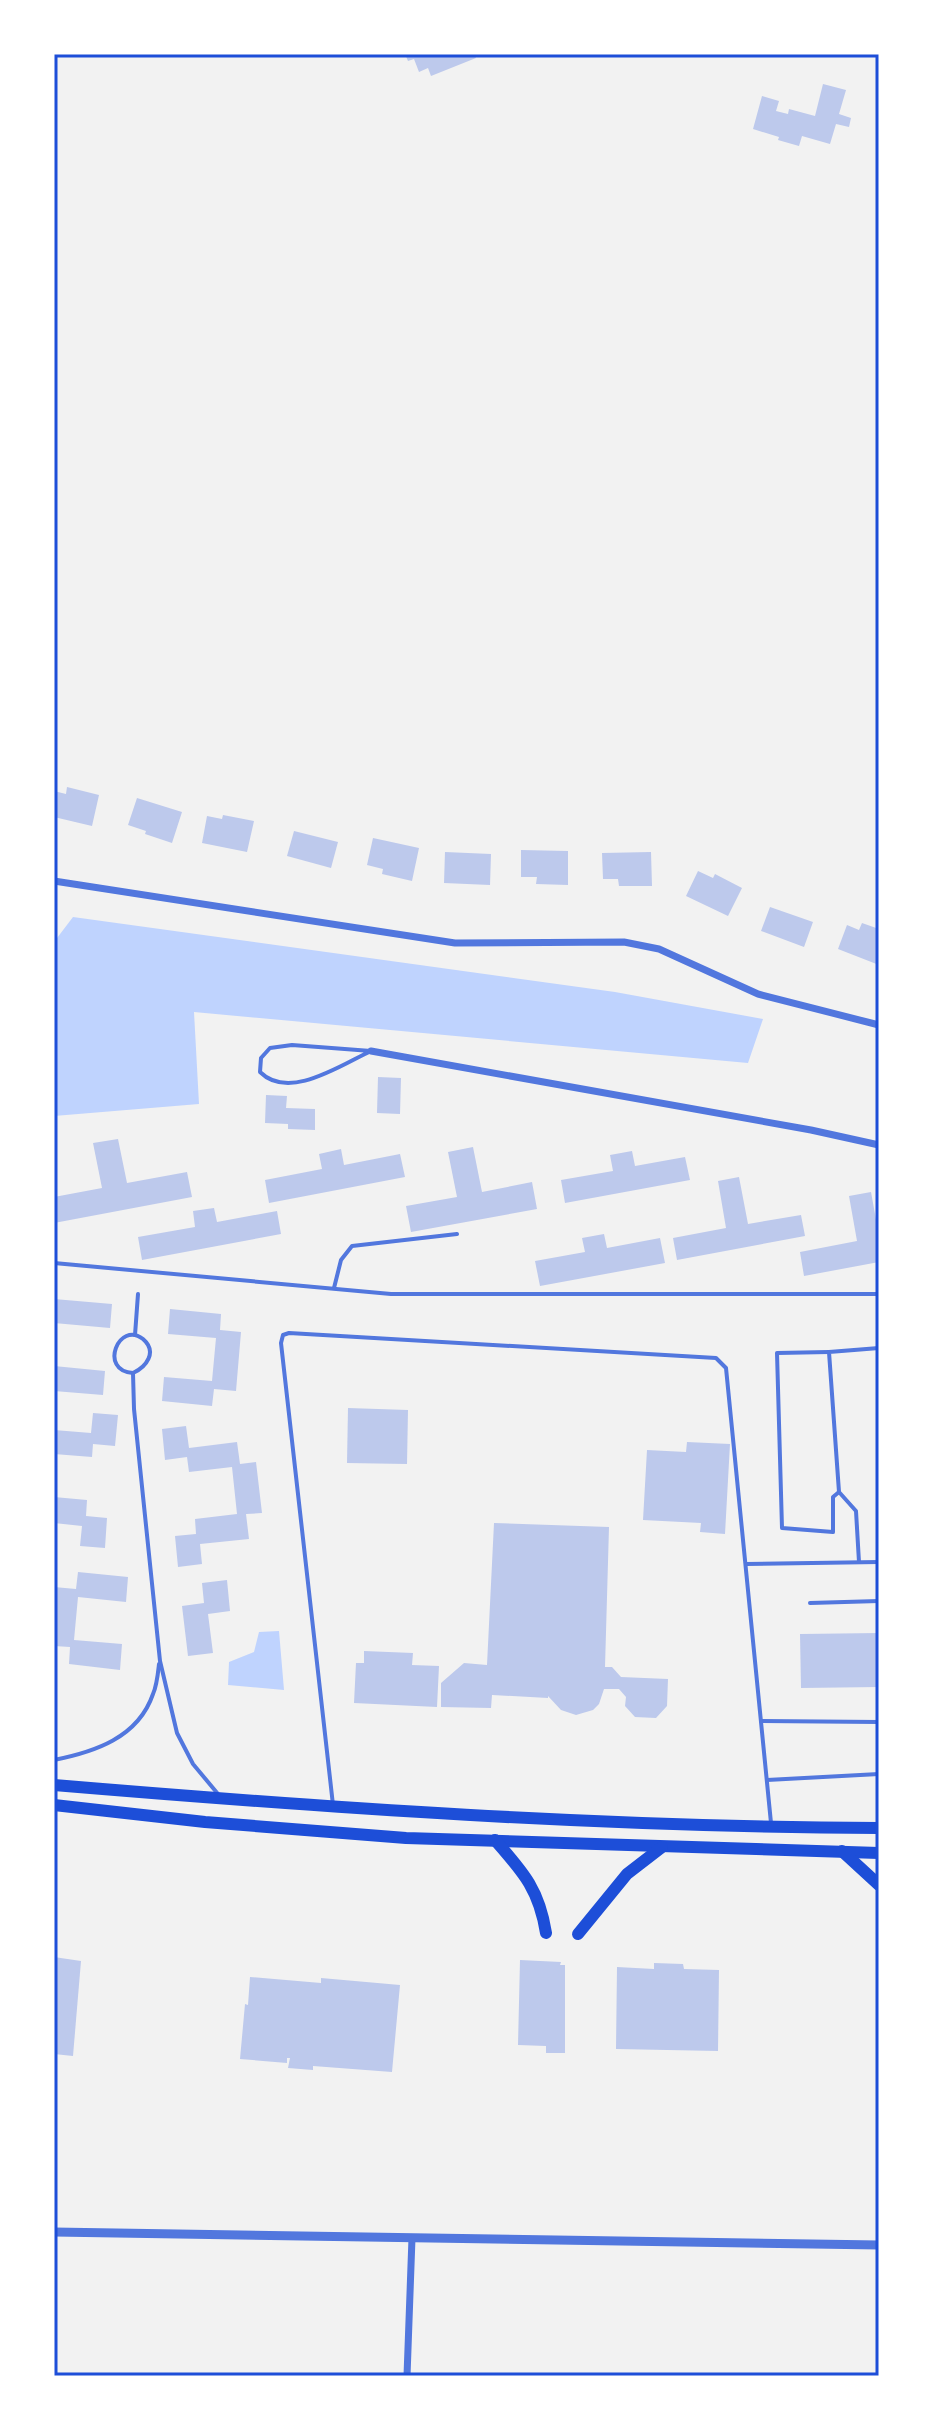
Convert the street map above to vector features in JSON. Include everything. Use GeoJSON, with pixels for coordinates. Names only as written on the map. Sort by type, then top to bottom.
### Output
{"type":"FeatureCollection","features":[{"type":"Feature","properties":{"kind":"highway"},"geometry":{"type":"LineString","coordinates":[[54,1785],[333,1808],[772,1827],[879,1828]]}},
{"type":"Feature","properties":{"kind":"highway"},"geometry":{"type":"LineString","coordinates":[[54,1805],[205,1822],[406,1838],[879,1853]]}},
{"type":"Feature","properties":{"kind":"highway"},"geometry":{"type":"LineString","coordinates":[[495,1840],[535,1891],[543,1912],[546,1933]]}},
{"type":"Feature","properties":{"kind":"highway"},"geometry":{"type":"LineString","coordinates":[[578,1934],[627,1874],[662,1847]]}},
{"type":"Feature","properties":{"kind":"highway"},"geometry":{"type":"LineString","coordinates":[[842,1851],[879,1885]]}},
{"type":"Feature","properties":{"kind":"street"},"geometry":{"type":"LineString","coordinates":[[54,881],[455,943],[624,942],[659,949],[758,994],[879,1025]]}},
{"type":"Feature","properties":{"kind":"street"},"geometry":{"type":"LineString","coordinates":[[371,1051],[879,1145]]}},
{"type":"Feature","properties":{"kind":"street"},"geometry":{"type":"LineString","coordinates":[[54,2232],[879,2245]]}},
{"type":"Feature","properties":{"kind":"street"},"geometry":{"type":"LineString","coordinates":[[407,2376],[412,2238]]}},
{"type":"Feature","properties":{"kind":"lane"},"geometry":{"type":"LineString","coordinates":[[278,1046],[371,1051],[293,1083],[267,1079],[259,1066],[265,1052],[278,1046]]}},
{"type":"Feature","properties":{"kind":"lane"},"geometry":{"type":"LineString","coordinates":[[334,1288],[341,1260],[352,1246],[457,1234]]}},
{"type":"Feature","properties":{"kind":"lane"},"geometry":{"type":"LineString","coordinates":[[54,1263],[391,1294],[879,1294]]}},
{"type":"Feature","properties":{"kind":"lane"},"geometry":{"type":"LineString","coordinates":[[135,1335],[138,1294]]}},
{"type":"Feature","properties":{"kind":"lane"},"geometry":{"type":"LineString","coordinates":[[333,1808],[281,1343],[283,1335],[289,1333],[716,1358],[726,1368],[772,1827]]}},
{"type":"Feature","properties":{"kind":"lane"},"geometry":{"type":"LineString","coordinates":[[135,1335],[144,1340],[150,1349],[150,1359],[144,1368],[133,1373],[122,1370],[114,1354],[124,1337],[135,1335]]}},
{"type":"Feature","properties":{"kind":"lane"},"geometry":{"type":"LineString","coordinates":[[839,1492],[833,1497],[833,1532],[782,1528],[777,1353],[879,1348]]}},
{"type":"Feature","properties":{"kind":"lane"},"geometry":{"type":"LineString","coordinates":[[829,1352],[839,1492],[856,1511],[859,1562]]}},
{"type":"Feature","properties":{"kind":"lane"},"geometry":{"type":"LineString","coordinates":[[133,1373],[160,1661],[177,1733],[193,1764],[222,1799]]}},
{"type":"Feature","properties":{"kind":"lane"},"geometry":{"type":"LineString","coordinates":[[746,1564],[879,1562]]}},
{"type":"Feature","properties":{"kind":"lane"},"geometry":{"type":"LineString","coordinates":[[810,1603],[879,1601]]}},
{"type":"Feature","properties":{"kind":"lane"},"geometry":{"type":"LineString","coordinates":[[54,1760],[86,1753],[117,1740],[137,1721],[153,1695],[160,1661]]}},
{"type":"Feature","properties":{"kind":"lane"},"geometry":{"type":"LineString","coordinates":[[761,1721],[879,1722]]}},
{"type":"Feature","properties":{"kind":"lane"},"geometry":{"type":"LineString","coordinates":[[767,1780],[879,1774]]}},
{"type":"Feature","properties":{"kind":"water"},"geometry":{"type":"Polygon","coordinates":[[[73,917],[615,992],[763,1019],[748,1063],[194,1012],[199,1104],[54,1116],[54,942],[73,917]]]}},
{"type":"Feature","properties":{"kind":"water"},"geometry":{"type":"Polygon","coordinates":[[[279,1631],[284,1690],[228,1685],[229,1662],[254,1652],[259,1632],[279,1631]]]}},
{"type":"Feature","properties":{"kind":"building"},"geometry":{"type":"Polygon","coordinates":[[[405,54],[474,54],[476,58],[431,76],[428,68],[419,72],[414,59],[408,61],[405,54]]]}},
{"type":"Feature","properties":{"kind":"building"},"geometry":{"type":"Polygon","coordinates":[[[823,84],[846,90],[839,114],[851,118],[849,127],[836,124],[830,144],[802,136],[799,146],[753,129],[762,96],[779,101],[776,111],[788,114],[789,109],[815,116],[823,84]]]}},
{"type":"Feature","properties":{"kind":"building"},"geometry":{"type":"Polygon","coordinates":[[[67,787],[99,795],[92,826],[54,817],[54,791],[66,794],[67,787]]]}},
{"type":"Feature","properties":{"kind":"building"},"geometry":{"type":"Polygon","coordinates":[[[137,798],[182,812],[172,843],[128,825],[137,798]]]}},
{"type":"Feature","properties":{"kind":"building"},"geometry":{"type":"Polygon","coordinates":[[[223,815],[254,821],[247,852],[202,843],[207,816],[222,819],[223,815]]]}},
{"type":"Feature","properties":{"kind":"building"},"geometry":{"type":"Polygon","coordinates":[[[294,831],[338,842],[331,868],[287,856],[294,831]]]}},
{"type":"Feature","properties":{"kind":"building"},"geometry":{"type":"Polygon","coordinates":[[[373,838],[419,848],[412,881],[382,874],[383,869],[367,865],[373,838]]]}},
{"type":"Feature","properties":{"kind":"building"},"geometry":{"type":"Polygon","coordinates":[[[521,850],[568,851],[568,885],[536,884],[537,877],[521,877],[521,850]]]}},
{"type":"Feature","properties":{"kind":"building"},"geometry":{"type":"Polygon","coordinates":[[[445,852],[491,854],[490,885],[444,883],[445,852]]]}},
{"type":"Feature","properties":{"kind":"building"},"geometry":{"type":"Polygon","coordinates":[[[651,852],[652,886],[619,886],[618,879],[603,879],[602,853],[651,852]]]}},
{"type":"Feature","properties":{"kind":"building"},"geometry":{"type":"Polygon","coordinates":[[[698,871],[713,878],[715,874],[742,888],[728,916],[686,896],[698,871]]]}},
{"type":"Feature","properties":{"kind":"building"},"geometry":{"type":"Polygon","coordinates":[[[770,907],[813,922],[804,947],[761,931],[770,907]]]}},
{"type":"Feature","properties":{"kind":"building"},"geometry":{"type":"Polygon","coordinates":[[[862,923],[879,929],[879,965],[838,949],[847,925],[859,930],[862,923]]]}},
{"type":"Feature","properties":{"kind":"building"},"geometry":{"type":"Polygon","coordinates":[[[378,1077],[401,1078],[400,1114],[377,1113],[378,1077]]]}},
{"type":"Feature","properties":{"kind":"building"},"geometry":{"type":"Polygon","coordinates":[[[266,1095],[287,1096],[286,1108],[315,1109],[315,1130],[288,1129],[288,1124],[265,1123],[266,1095]]]}},
{"type":"Feature","properties":{"kind":"building"},"geometry":{"type":"Polygon","coordinates":[[[118,1139],[127,1183],[187,1172],[192,1197],[54,1223],[54,1197],[102,1188],[93,1143],[118,1139]]]}},
{"type":"Feature","properties":{"kind":"building"},"geometry":{"type":"Polygon","coordinates":[[[473,1147],[482,1192],[532,1182],[537,1209],[411,1232],[406,1206],[457,1197],[448,1152],[473,1147]]]}},
{"type":"Feature","properties":{"kind":"building"},"geometry":{"type":"Polygon","coordinates":[[[341,1149],[344,1165],[400,1154],[405,1177],[269,1203],[265,1180],[322,1169],[319,1154],[341,1149]]]}},
{"type":"Feature","properties":{"kind":"building"},"geometry":{"type":"Polygon","coordinates":[[[632,1151],[635,1166],[685,1157],[690,1180],[565,1203],[561,1180],[613,1171],[610,1155],[632,1151]]]}},
{"type":"Feature","properties":{"kind":"building"},"geometry":{"type":"Polygon","coordinates":[[[739,1177],[748,1224],[801,1215],[805,1236],[677,1260],[673,1238],[726,1228],[718,1181],[739,1177]]]}},
{"type":"Feature","properties":{"kind":"building"},"geometry":{"type":"Polygon","coordinates":[[[871,1192],[879,1236],[879,1262],[804,1276],[800,1252],[857,1241],[849,1196],[871,1192]]]}},
{"type":"Feature","properties":{"kind":"building"},"geometry":{"type":"Polygon","coordinates":[[[214,1208],[217,1222],[277,1211],[281,1234],[142,1260],[138,1237],[195,1227],[193,1211],[214,1208]]]}},
{"type":"Feature","properties":{"kind":"building"},"geometry":{"type":"Polygon","coordinates":[[[604,1234],[607,1248],[660,1238],[665,1263],[540,1286],[535,1261],[585,1252],[582,1238],[604,1234]]]}},
{"type":"Feature","properties":{"kind":"building"},"geometry":{"type":"Polygon","coordinates":[[[54,1299],[112,1304],[110,1328],[54,1323],[54,1299]]]}},
{"type":"Feature","properties":{"kind":"building"},"geometry":{"type":"Polygon","coordinates":[[[170,1309],[221,1314],[220,1330],[241,1332],[236,1391],[214,1389],[212,1406],[162,1401],[164,1377],[212,1381],[216,1338],[168,1334],[170,1309]]]}},
{"type":"Feature","properties":{"kind":"building"},"geometry":{"type":"Polygon","coordinates":[[[54,1366],[105,1371],[103,1395],[54,1391],[54,1366]]]}},
{"type":"Feature","properties":{"kind":"building"},"geometry":{"type":"Polygon","coordinates":[[[348,1408],[408,1410],[407,1464],[347,1463],[348,1408]]]}},
{"type":"Feature","properties":{"kind":"building"},"geometry":{"type":"Polygon","coordinates":[[[93,1413],[118,1415],[115,1446],[93,1444],[92,1457],[54,1454],[54,1430],[91,1433],[93,1413]]]}},
{"type":"Feature","properties":{"kind":"building"},"geometry":{"type":"Polygon","coordinates":[[[186,1426],[189,1448],[237,1442],[240,1464],[256,1462],[262,1513],[246,1514],[249,1539],[200,1544],[202,1564],[178,1567],[175,1536],[196,1534],[195,1519],[237,1514],[232,1467],[189,1472],[187,1457],[165,1460],[162,1429],[186,1426]]]}},
{"type":"Feature","properties":{"kind":"building"},"geometry":{"type":"Polygon","coordinates":[[[687,1442],[730,1444],[725,1534],[700,1532],[701,1523],[643,1520],[647,1450],[686,1452],[687,1442]]]}},
{"type":"Feature","properties":{"kind":"building"},"geometry":{"type":"Polygon","coordinates":[[[54,1497],[87,1500],[86,1516],[107,1518],[105,1548],[80,1546],[82,1526],[54,1523],[54,1497]]]}},
{"type":"Feature","properties":{"kind":"building"},"geometry":{"type":"Polygon","coordinates":[[[494,1523],[609,1527],[605,1667],[612,1667],[621,1677],[668,1679],[667,1706],[656,1718],[635,1717],[625,1706],[626,1697],[619,1689],[604,1689],[599,1704],[593,1710],[576,1715],[561,1710],[548,1696],[492,1695],[491,1708],[441,1707],[441,1683],[464,1663],[487,1665],[494,1523]]]}},
{"type":"Feature","properties":{"kind":"building"},"geometry":{"type":"Polygon","coordinates":[[[78,1572],[128,1577],[126,1602],[78,1597],[74,1640],[122,1644],[120,1670],[69,1664],[70,1647],[54,1646],[54,1587],[76,1589],[78,1572]]]}},
{"type":"Feature","properties":{"kind":"building"},"geometry":{"type":"Polygon","coordinates":[[[227,1580],[230,1611],[208,1614],[213,1653],[188,1656],[182,1606],[204,1603],[202,1583],[227,1580]]]}},
{"type":"Feature","properties":{"kind":"building"},"geometry":{"type":"Polygon","coordinates":[[[879,1633],[879,1687],[801,1688],[800,1634],[879,1633]]]}},
{"type":"Feature","properties":{"kind":"building"},"geometry":{"type":"Polygon","coordinates":[[[364,1651],[413,1653],[412,1665],[439,1666],[437,1707],[354,1703],[356,1663],[364,1663],[364,1651]]]}},
{"type":"Feature","properties":{"kind":"building"},"geometry":{"type":"Polygon","coordinates":[[[54,1957],[81,1961],[73,2056],[54,2054],[54,1957]]]}},
{"type":"Feature","properties":{"kind":"building"},"geometry":{"type":"Polygon","coordinates":[[[520,1960],[561,1962],[560,1965],[565,1965],[565,2053],[546,2053],[546,2046],[518,2045],[520,1960]]]}},
{"type":"Feature","properties":{"kind":"building"},"geometry":{"type":"Polygon","coordinates":[[[654,1963],[683,1964],[684,1969],[719,1970],[718,2051],[616,2049],[617,1967],[654,1969],[654,1963]]]}},
{"type":"Feature","properties":{"kind":"building"},"geometry":{"type":"Polygon","coordinates":[[[250,1977],[321,1983],[321,1978],[400,1985],[392,2072],[313,2066],[313,2070],[288,2068],[290,2058],[287,2058],[287,2063],[240,2059],[250,1977]]]}}]}
